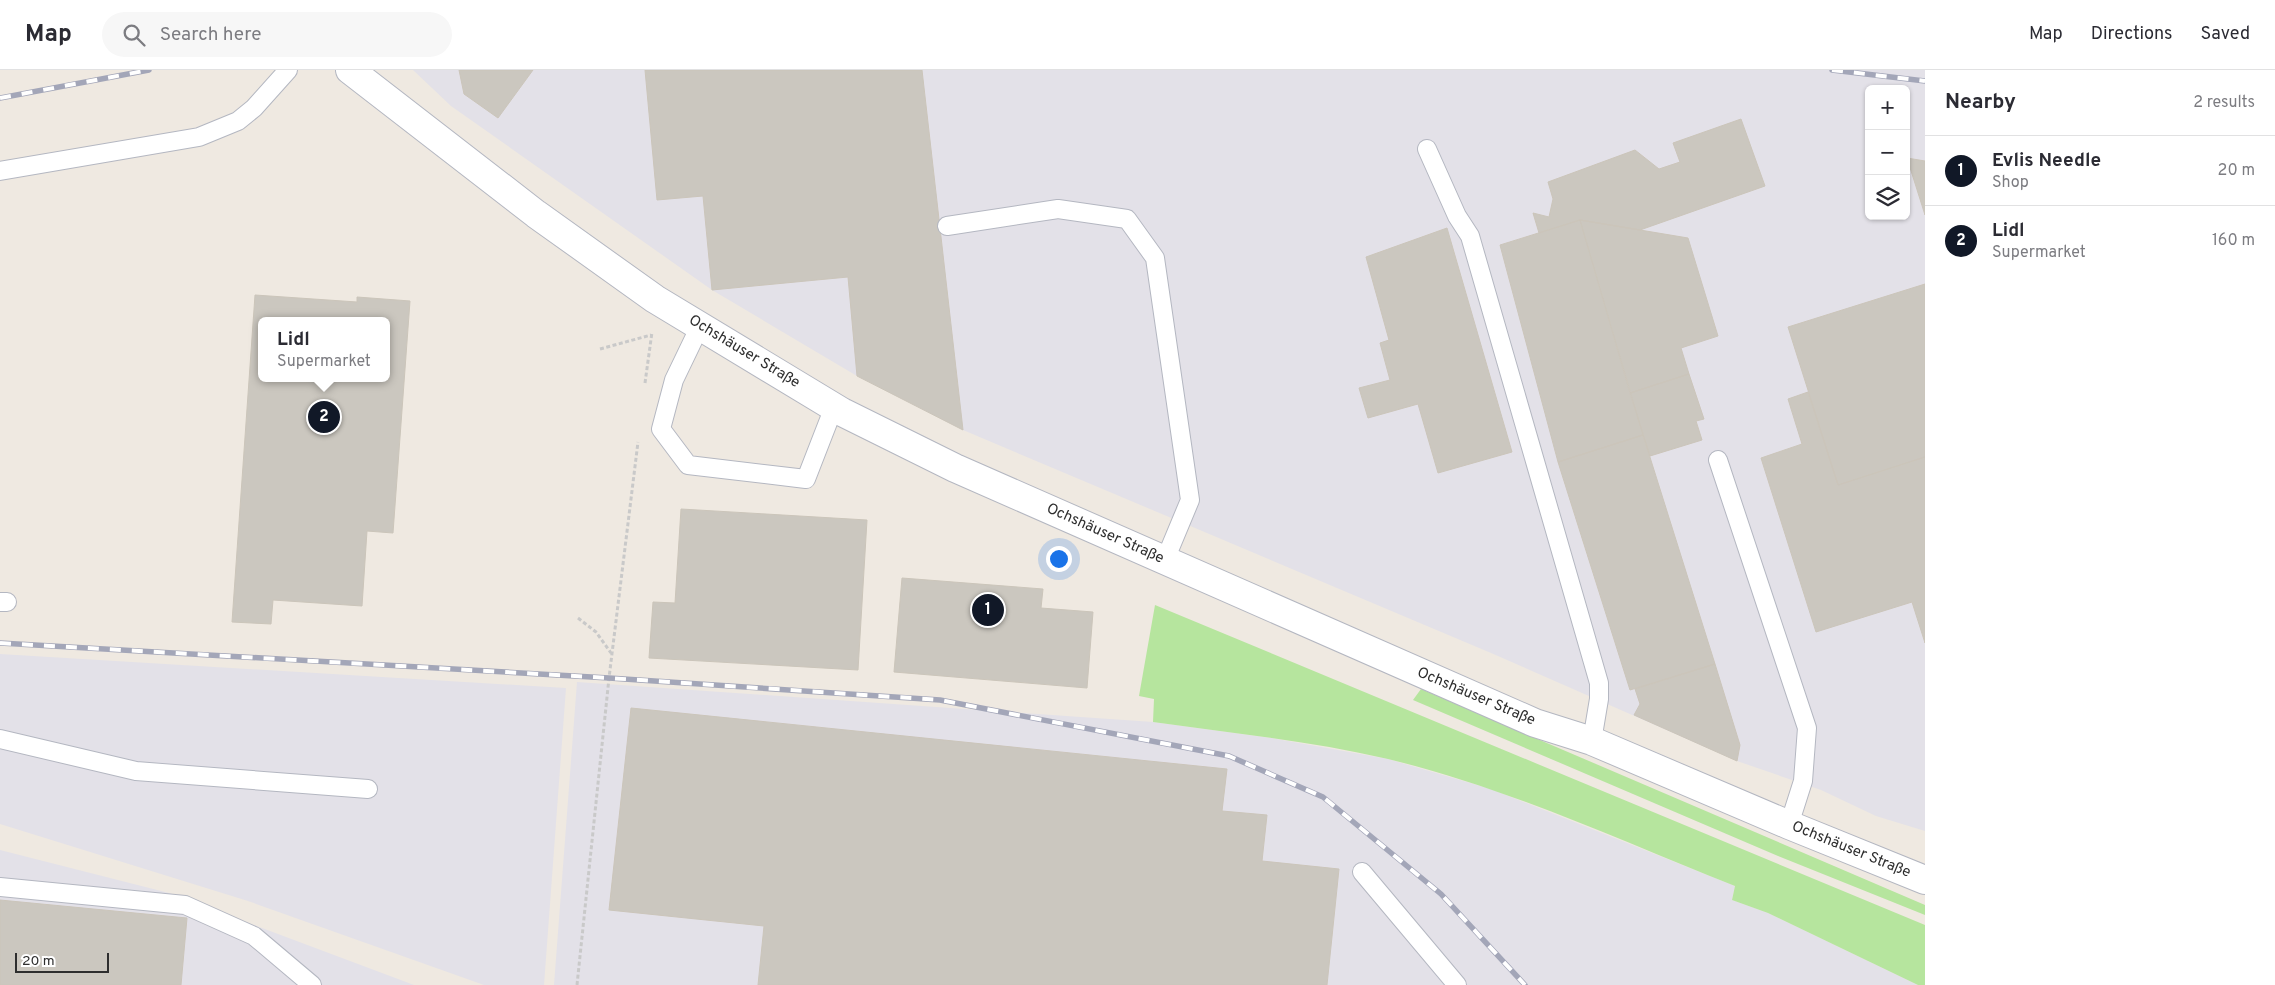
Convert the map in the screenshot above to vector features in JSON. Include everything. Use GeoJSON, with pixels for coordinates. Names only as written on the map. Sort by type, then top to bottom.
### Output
{"type":"FeatureCollection","features":[{"type":"Feature","properties":{"kind":"street","name":"Ochshäuser Straße"},"geometry":{"type":"LineString","coordinates":[[350,70],[536,214],[655,299],[834,407],[955,468],[1535,723],[1592,741],[1789,825],[1925,880]]}},
{"type":"Feature","properties":{"kind":"lane"},"geometry":{"type":"LineString","coordinates":[[0,171],[199,137],[238,121],[254,108],[288,70]]}},
{"type":"Feature","properties":{"kind":"lane"},"geometry":{"type":"LineString","coordinates":[[1427,149],[1457,216],[1470,236],[1598,683],[1599,699],[1592,741]]}},
{"type":"Feature","properties":{"kind":"lane"},"geometry":{"type":"LineString","coordinates":[[946,226],[1058,209],[1127,218],[1155,258],[1190,500],[1165,560]]}},
{"type":"Feature","properties":{"kind":"lane"},"geometry":{"type":"LineString","coordinates":[[700,326],[674,380],[660,429],[688,465],[806,479],[834,407]]}},
{"type":"Feature","properties":{"kind":"lane"},"geometry":{"type":"LineString","coordinates":[[1718,460],[1807,728],[1803,781],[1789,825]]}},
{"type":"Feature","properties":{"kind":"lane"},"geometry":{"type":"LineString","coordinates":[[0,738],[136,771],[368,789]]}},
{"type":"Feature","properties":{"kind":"lane"},"geometry":{"type":"LineString","coordinates":[[1362,872],[1457,985]]}},
{"type":"Feature","properties":{"kind":"lane"},"geometry":{"type":"LineString","coordinates":[[0,887],[185,906],[254,936],[305,982]]}},
{"type":"Feature","properties":{"kind":"path"},"geometry":{"type":"LineString","coordinates":[[644,393],[655,299]]}},
{"type":"Feature","properties":{"kind":"path"},"geometry":{"type":"LineString","coordinates":[[600,349],[651,335]]}},
{"type":"Feature","properties":{"kind":"path"},"geometry":{"type":"LineString","coordinates":[[577,985],[612,654],[638,441]]}},
{"type":"Feature","properties":{"kind":"path"},"geometry":{"type":"LineString","coordinates":[[578,618],[596,632],[612,654]]}},
{"type":"Feature","properties":{"kind":"shaded area"},"geometry":{"type":"Polygon","coordinates":[[[413,70],[1925,70],[1925,831],[1876,816],[1821,790],[1737,761],[1491,653],[963,430],[857,376],[712,290],[451,106],[413,70]]]}},
{"type":"Feature","properties":{"kind":"shaded area"},"geometry":{"type":"Polygon","coordinates":[[[0,654],[566,688],[544,985],[484,985],[248,901],[0,824],[0,654]]]}},
{"type":"Feature","properties":{"kind":"shaded area"},"geometry":{"type":"Polygon","coordinates":[[[577,682],[1153,722],[1271,738],[1388,759],[1491,789],[1735,886],[1732,900],[1768,913],[1918,985],[554,985],[577,682]]]}},
{"type":"Feature","properties":{"kind":"shaded area"},"geometry":{"type":"Polygon","coordinates":[[[0,850],[169,893],[414,985],[0,985],[0,850]]]}},
{"type":"Feature","properties":{"kind":"green space"},"geometry":{"type":"Polygon","coordinates":[[[1155,605],[1925,925],[1925,985],[1918,985],[1768,913],[1732,900],[1735,886],[1564,816],[1477,785],[1388,759],[1330,747],[1153,722],[1154,699],[1139,696],[1155,605]]]}},
{"type":"Feature","properties":{"kind":"green space"},"geometry":{"type":"Polygon","coordinates":[[[1421,689],[1925,905],[1925,915],[1778,856],[1413,700],[1421,689]]]}},
{"type":"Feature","properties":{"kind":"building"},"geometry":{"type":"Polygon","coordinates":[[[459,70],[533,70],[498,118],[464,94],[459,70]]]}},
{"type":"Feature","properties":{"kind":"building"},"geometry":{"type":"Polygon","coordinates":[[[645,70],[922,70],[963,430],[857,376],[848,277],[712,290],[703,196],[657,200],[645,70]]]}},
{"type":"Feature","properties":{"kind":"building"},"geometry":{"type":"Polygon","coordinates":[[[1741,119],[1765,186],[1640,230],[1580,220],[1539,233],[1533,213],[1549,217],[1553,199],[1548,182],[1635,150],[1659,169],[1680,162],[1673,143],[1741,119]]]}},
{"type":"Feature","properties":{"kind":"building"},"geometry":{"type":"Polygon","coordinates":[[[1910,158],[1925,161],[1925,215],[1910,168],[1910,158]]]}},
{"type":"Feature","properties":{"kind":"building"},"geometry":{"type":"Polygon","coordinates":[[[1580,220],[1643,435],[1558,462],[1500,245],[1580,220]]]}},
{"type":"Feature","properties":{"kind":"building"},"geometry":{"type":"Polygon","coordinates":[[[1580,220],[1688,238],[1718,336],[1681,348],[1689,374],[1630,393],[1580,220]]]}},
{"type":"Feature","properties":{"kind":"building"},"geometry":{"type":"Polygon","coordinates":[[[1447,228],[1512,452],[1438,473],[1418,404],[1368,418],[1359,388],[1390,380],[1380,343],[1389,340],[1366,257],[1447,228]]]}},
{"type":"Feature","properties":{"kind":"building"},"geometry":{"type":"Polygon","coordinates":[[[1925,284],[1925,457],[1838,485],[1788,327],[1925,284]]]}},
{"type":"Feature","properties":{"kind":"building"},"geometry":{"type":"Polygon","coordinates":[[[255,295],[357,302],[357,297],[410,301],[393,533],[367,531],[362,606],[273,600],[271,624],[232,622],[255,295]]]}},
{"type":"Feature","properties":{"kind":"building"},"geometry":{"type":"Polygon","coordinates":[[[1689,374],[1704,419],[1696,421],[1702,440],[1650,456],[1630,393],[1689,374]]]}},
{"type":"Feature","properties":{"kind":"building"},"geometry":{"type":"Polygon","coordinates":[[[1808,392],[1838,485],[1925,457],[1925,643],[1912,602],[1816,632],[1761,458],[1802,444],[1788,399],[1808,392]]]}},
{"type":"Feature","properties":{"kind":"building"},"geometry":{"type":"Polygon","coordinates":[[[1643,435],[1715,664],[1630,690],[1558,462],[1643,435]]]}},
{"type":"Feature","properties":{"kind":"building"},"geometry":{"type":"Polygon","coordinates":[[[681,509],[867,520],[858,670],[649,658],[653,602],[675,603],[681,509]]]}},
{"type":"Feature","properties":{"kind":"building"},"geometry":{"type":"Polygon","coordinates":[[[902,578],[1043,589],[1041,608],[1093,612],[1087,688],[894,672],[902,578]]]}},
{"type":"Feature","properties":{"kind":"building"},"geometry":{"type":"Polygon","coordinates":[[[1715,664],[1740,745],[1737,761],[1634,715],[1640,704],[1635,689],[1715,664]]]}},
{"type":"Feature","properties":{"kind":"building"},"geometry":{"type":"Polygon","coordinates":[[[631,708],[1227,769],[1222,811],[1267,815],[1262,861],[1339,869],[1327,985],[758,985],[764,926],[609,910],[631,708]]]}},
{"type":"Feature","properties":{"kind":"building"},"geometry":{"type":"Polygon","coordinates":[[[0,900],[187,918],[181,985],[0,985],[0,900]]]}},
{"type":"Feature","properties":{"kind":"railway"},"geometry":{"type":"LineString","coordinates":[[0,98],[149,70]]}},
{"type":"Feature","properties":{"kind":"railway"},"geometry":{"type":"LineString","coordinates":[[1832,70],[1925,81]]}},
{"type":"Feature","properties":{"kind":"railway"},"geometry":{"type":"LineString","coordinates":[[0,643],[609,678],[940,700],[1229,756],[1323,797],[1441,894],[1525,985]]}},
{"type":"Feature","properties":{"kind":"place","name":"Lidl"},"geometry":{"type":"Point","coordinates":[324,417]}},
{"type":"Feature","properties":{"kind":"place","name":"Evlis Needle"},"geometry":{"type":"Point","coordinates":[988,610]}}]}
